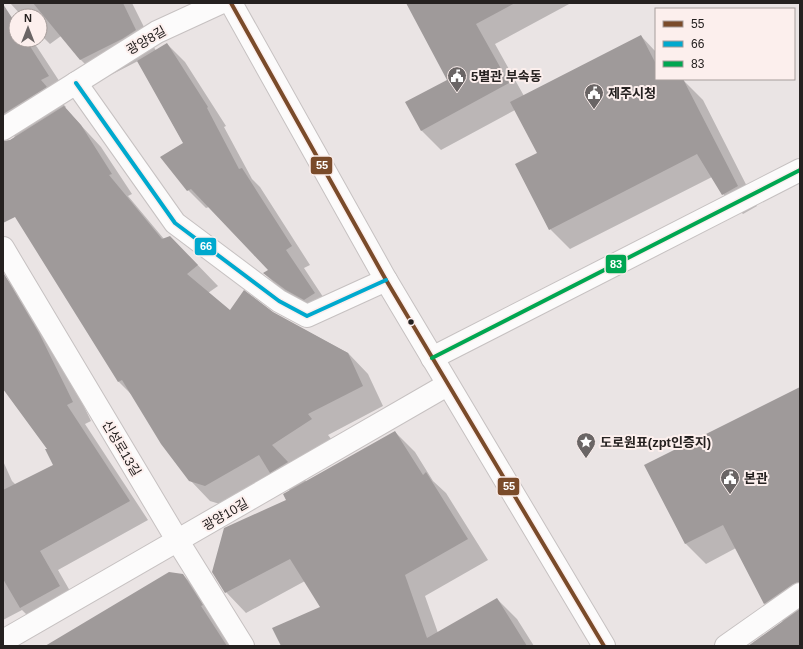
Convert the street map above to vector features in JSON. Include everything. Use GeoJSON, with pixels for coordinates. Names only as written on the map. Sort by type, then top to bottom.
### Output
{"type":"FeatureCollection","features":[{"type":"Feature","properties":{"kind":"street","name":"광양8길"},"geometry":{"type":"LineString","coordinates":[[3,129],[157,32],[220,3]]}},
{"type":"Feature","properties":{"kind":"street"},"geometry":{"type":"LineString","coordinates":[[231,3],[386,280],[447,385],[604,646]]}},
{"type":"Feature","properties":{"kind":"street"},"geometry":{"type":"LineString","coordinates":[[76,83],[175,223],[278,301],[307,316],[386,280]]}},
{"type":"Feature","properties":{"kind":"street"},"geometry":{"type":"LineString","coordinates":[[432,358],[800,170]]}},
{"type":"Feature","properties":{"kind":"street","name":"신성로13길"},"geometry":{"type":"LineString","coordinates":[[3,248],[178,541],[244,646]]}},
{"type":"Feature","properties":{"kind":"street","name":"광양10길"},"geometry":{"type":"LineString","coordinates":[[3,641],[447,385]]}},
{"type":"Feature","properties":{"kind":"street"},"geometry":{"type":"LineString","coordinates":[[726,646],[800,594]]}},
{"type":"Feature","properties":{"kind":"building"},"geometry":{"type":"Polygon","coordinates":[[[33,3],[123,3],[136,30],[122,39],[80,60],[48,21],[48,8],[37,8],[33,3]]]}},
{"type":"Feature","properties":{"kind":"building"},"geometry":{"type":"Polygon","coordinates":[[[406,3],[515,3],[476,24],[509,83],[421,131],[405,102],[447,80],[406,3]]]}},
{"type":"Feature","properties":{"kind":"building"},"geometry":{"type":"Polygon","coordinates":[[[3,4],[8,12],[8,48],[31,48],[49,76],[41,80],[47,87],[3,114],[3,4]]]}},
{"type":"Feature","properties":{"kind":"building"},"geometry":{"type":"Polygon","coordinates":[[[641,35],[655,62],[655,80],[684,80],[738,186],[722,195],[697,154],[549,230],[515,164],[537,153],[510,102],[641,35]]]}},
{"type":"Feature","properties":{"kind":"building"},"geometry":{"type":"Polygon","coordinates":[[[167,43],[208,107],[207,108],[239,169],[242,168],[292,246],[286,250],[315,293],[304,300],[286,290],[263,273],[268,270],[191,189],[187,191],[160,157],[183,143],[137,61],[167,43]]]}},
{"type":"Feature","properties":{"kind":"building"},"geometry":{"type":"Polygon","coordinates":[[[64,106],[81,125],[112,174],[109,175],[162,239],[170,236],[198,265],[187,274],[230,310],[244,290],[273,312],[348,353],[363,386],[308,414],[312,419],[272,445],[288,462],[270,473],[259,455],[205,486],[189,481],[161,444],[122,380],[118,382],[15,217],[3,223],[3,141],[10,140],[64,106]]]}},
{"type":"Feature","properties":{"kind":"building"},"geometry":{"type":"Polygon","coordinates":[[[3,272],[39,333],[73,402],[67,405],[130,501],[40,551],[60,586],[20,608],[3,579],[3,490],[53,465],[45,449],[47,449],[3,389],[3,272]]]}},
{"type":"Feature","properties":{"kind":"building","name":"본관"},"geometry":{"type":"Polygon","coordinates":[[[800,387],[800,582],[793,584],[764,604],[723,525],[685,544],[644,465],[800,387]]]}},
{"type":"Feature","properties":{"kind":"building"},"geometry":{"type":"Polygon","coordinates":[[[395,431],[423,475],[426,472],[468,539],[405,575],[427,638],[497,598],[527,646],[281,646],[272,628],[320,607],[290,559],[225,593],[212,572],[224,528],[286,500],[283,494],[395,431]]]}},
{"type":"Feature","properties":{"kind":"building"},"geometry":{"type":"Polygon","coordinates":[[[169,572],[183,574],[203,605],[201,606],[227,646],[45,646],[169,572]]]}},
{"type":"Feature","properties":{"kind":"building"},"geometry":{"type":"Polygon","coordinates":[[[800,609],[800,646],[748,646],[800,609]]]}},
{"type":"Feature","properties":{"kind":"transit line","name":"55"},"geometry":{"type":"LineString","coordinates":[[231,3],[386,280],[604,646]]}},
{"type":"Feature","properties":{"kind":"transit line","name":"66"},"geometry":{"type":"LineString","coordinates":[[76,83],[175,223],[279,301],[307,316],[386,280]]}},
{"type":"Feature","properties":{"kind":"transit line","name":"83"},"geometry":{"type":"LineString","coordinates":[[432,358],[800,170]]}},
{"type":"Feature","properties":{"kind":"place","name":"5별관 부속동"},"geometry":{"type":"Point","coordinates":[457,93]}},
{"type":"Feature","properties":{"kind":"place","name":"제주시청"},"geometry":{"type":"Point","coordinates":[594,110]}},
{"type":"Feature","properties":{"kind":"place","name":"도로원표(zpt인증지)"},"geometry":{"type":"Point","coordinates":[586,459]}},
{"type":"Feature","properties":{"kind":"place","name":"본관"},"geometry":{"type":"Point","coordinates":[730,495]}}]}
